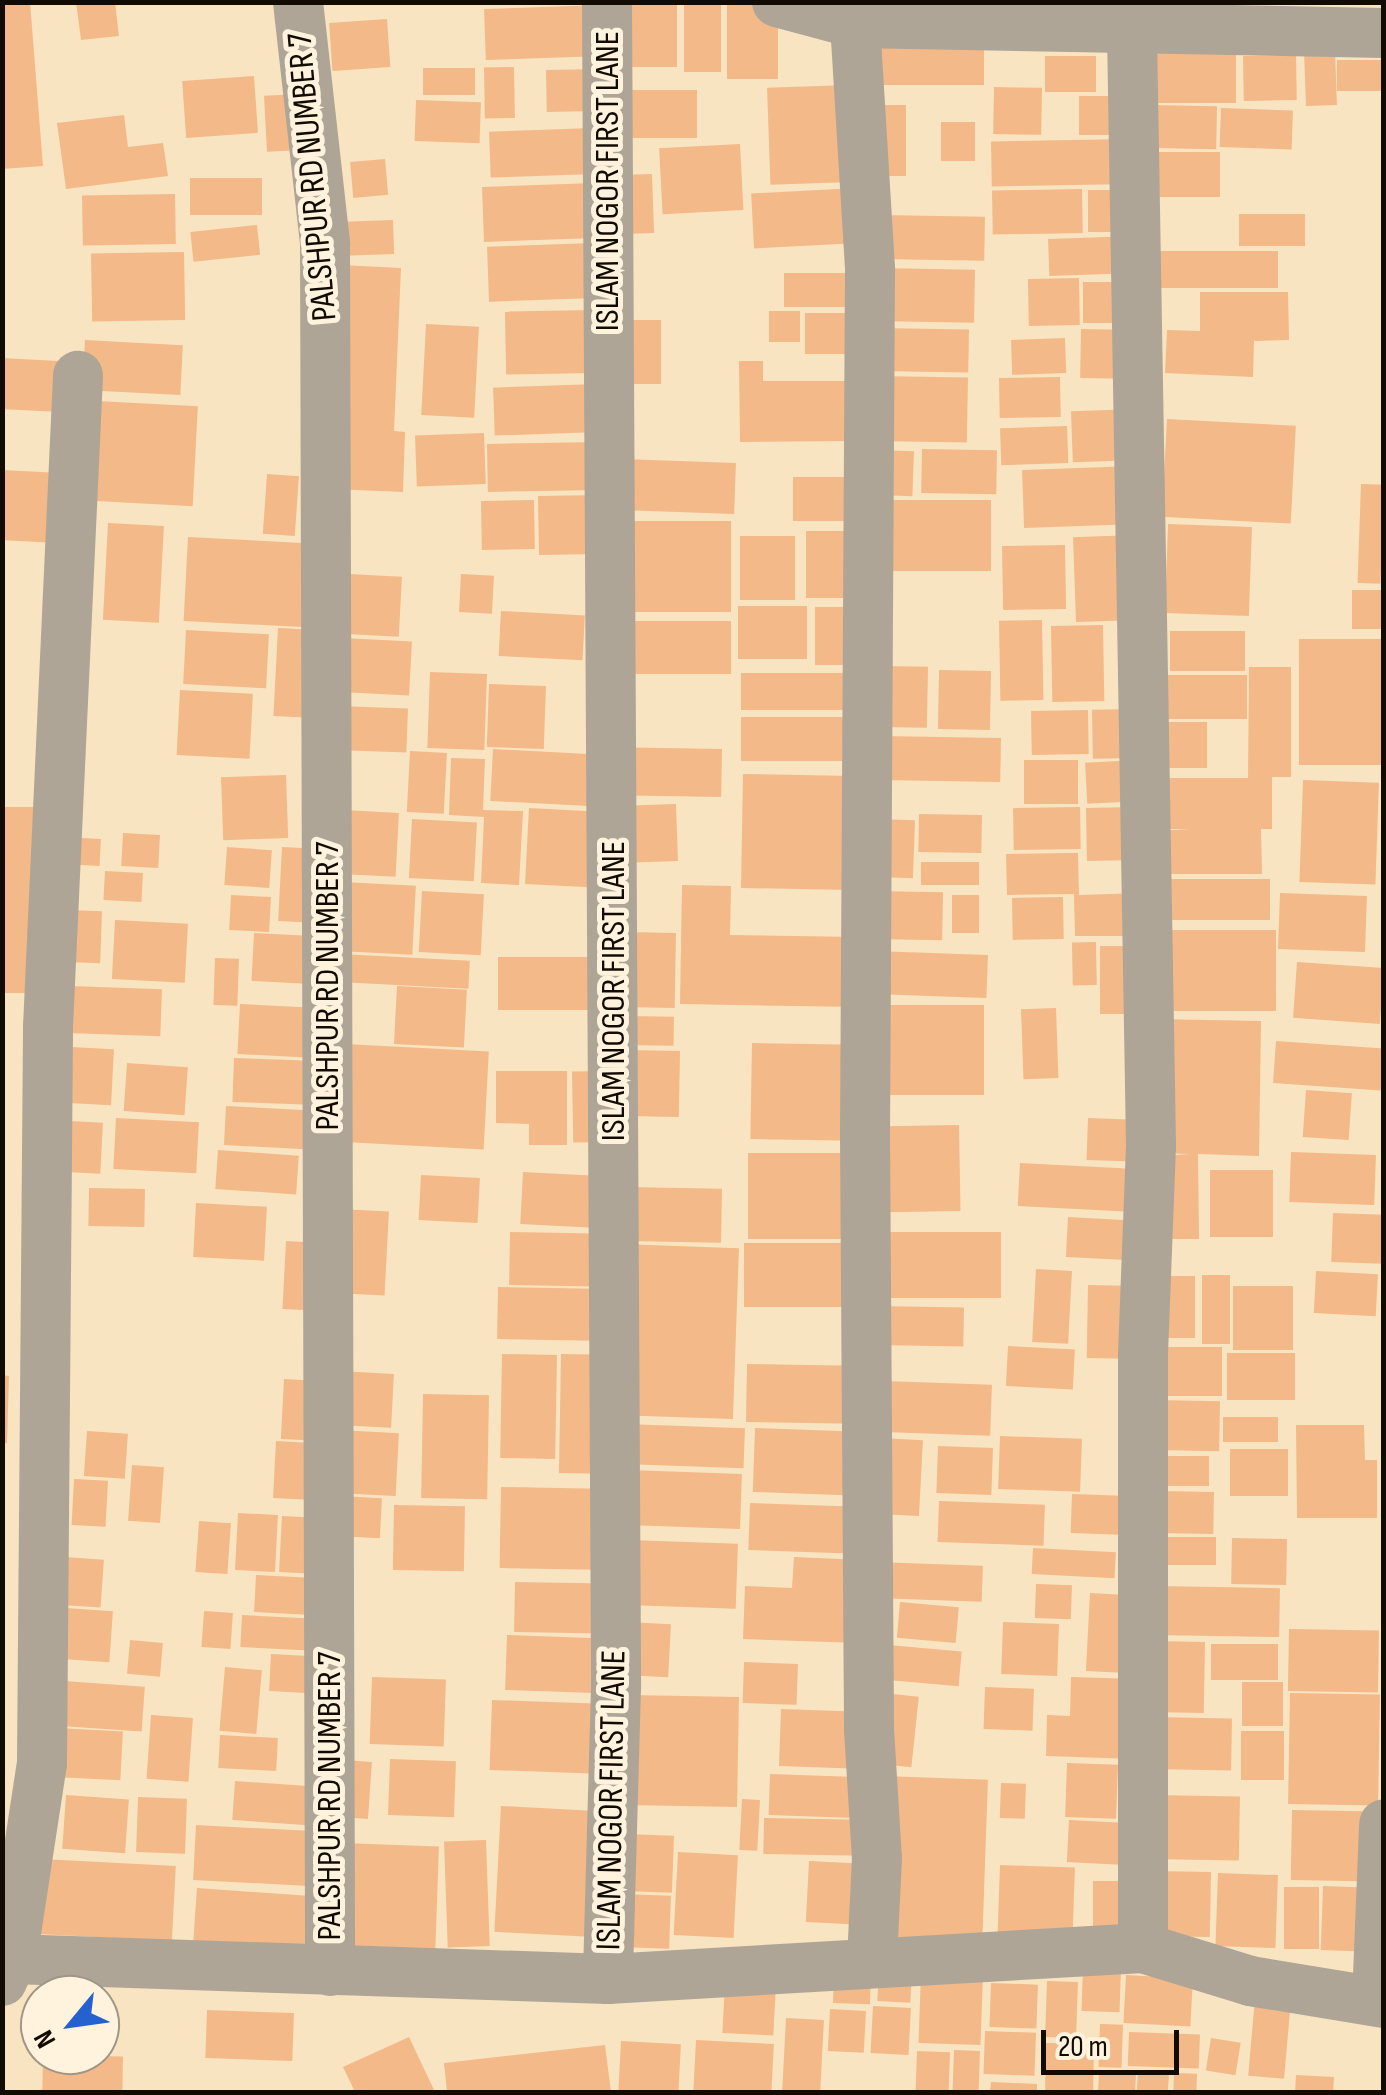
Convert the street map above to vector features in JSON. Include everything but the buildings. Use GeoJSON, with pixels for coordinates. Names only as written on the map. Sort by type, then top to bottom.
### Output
{"type":"FeatureCollection","features":[{"type":"Feature","properties":{"kind":"street","name":"PALSHPUR RD NUMBER 7"},"geometry":{"type":"LineString","coordinates":[[298,2],[325,244],[330,1971]]}},
{"type":"Feature","properties":{"kind":"street","name":"ISLAM NOGOR FIRST LANE"},"geometry":{"type":"LineString","coordinates":[[607,2],[616,1688],[608,1978]]}},
{"type":"Feature","properties":{"kind":"street"},"geometry":{"type":"LineString","coordinates":[[778,2],[855,23],[1132,33],[1384,32]]}},
{"type":"Feature","properties":{"kind":"street"},"geometry":{"type":"LineString","coordinates":[[855,23],[870,269],[866,1136],[870,1729],[877,1858],[872,1962]]}},
{"type":"Feature","properties":{"kind":"street"},"geometry":{"type":"LineString","coordinates":[[1132,33],[1151,1146],[1143,1356],[1143,1948]]}},
{"type":"Feature","properties":{"kind":"street"},"geometry":{"type":"LineString","coordinates":[[78,376],[48,1027],[42,1763],[7,1970],[330,1971],[608,1978],[1143,1948],[1250,1982],[1380,2002],[1384,1824]]}}]}
